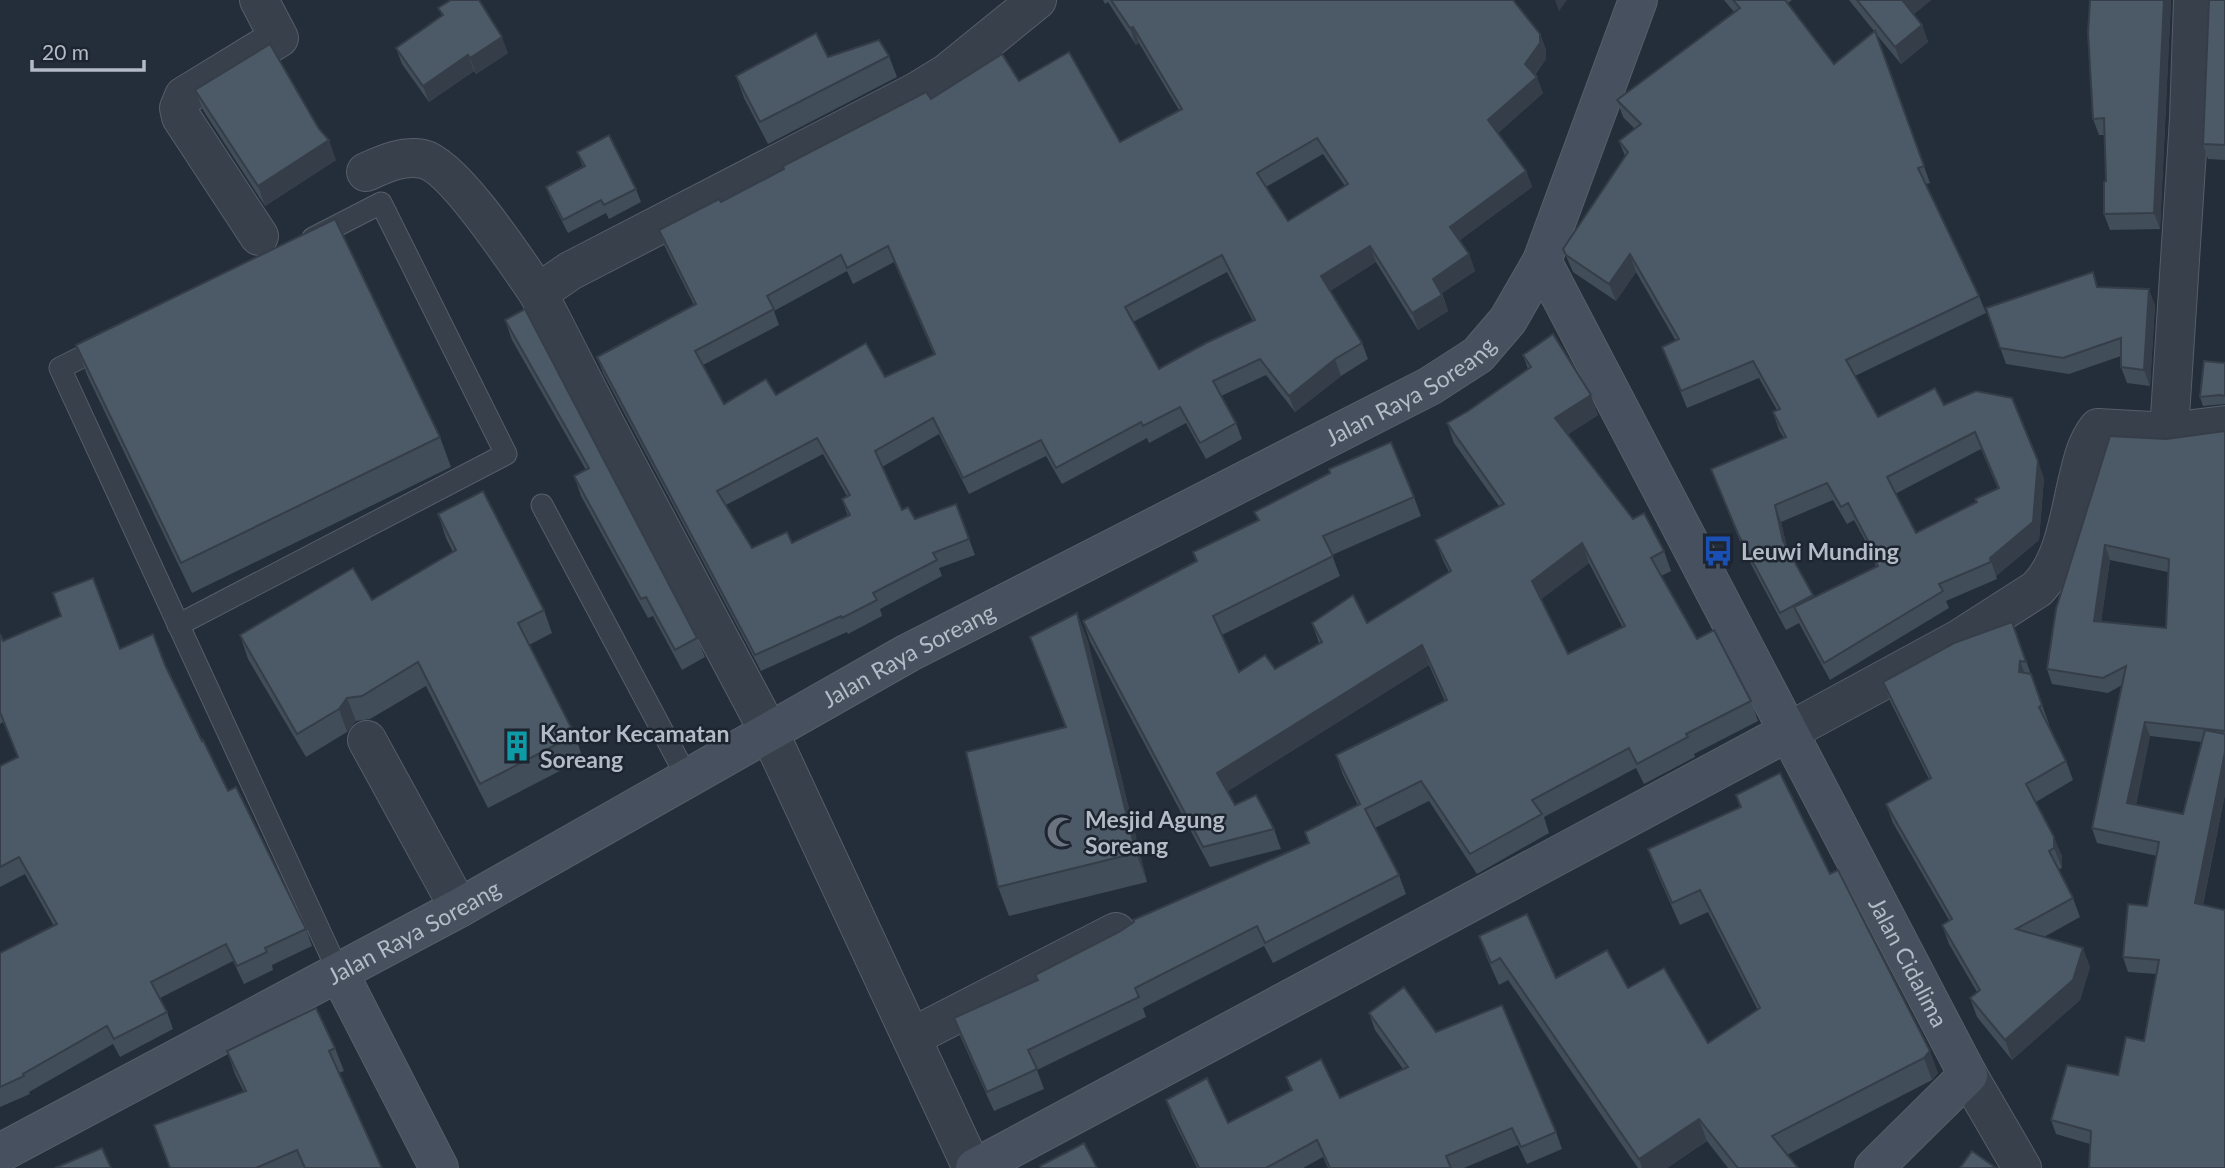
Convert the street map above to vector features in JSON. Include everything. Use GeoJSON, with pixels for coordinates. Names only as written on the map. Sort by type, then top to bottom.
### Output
{"type":"FeatureCollection","features":[{"type":"Feature","properties":{"kind":"main road","name":"Jalan Raya Soreang"},"geometry":{"type":"LineString","coordinates":[[0,1153],[459,908],[908,653],[1430,386],[1478,355],[1508,320],[1542,261],[1638,0]]}},
{"type":"Feature","properties":{"kind":"main road","name":"Jalan Cidalima"},"geometry":{"type":"LineString","coordinates":[[1542,261],[1968,1075]]}},
{"type":"Feature","properties":{"kind":"main road"},"geometry":{"type":"LineString","coordinates":[[973,1168],[1788,732]]}},
{"type":"Feature","properties":{"kind":"main road"},"geometry":{"type":"LineString","coordinates":[[339,973],[439,1168]]}},
{"type":"Feature","properties":{"kind":"main road"},"geometry":{"type":"LineString","coordinates":[[1874,1168],[1968,1075]]}},
{"type":"Feature","properties":{"kind":"street"},"geometry":{"type":"LineString","coordinates":[[259,0],[279,38],[184,96],[179,108],[181,117],[277,242]]}},
{"type":"Feature","properties":{"kind":"street"},"geometry":{"type":"LineString","coordinates":[[538,293],[570,271],[916,92],[947,73],[1037,0]]}},
{"type":"Feature","properties":{"kind":"street"},"geometry":{"type":"LineString","coordinates":[[2169,432],[2189,119],[2193,0]]}},
{"type":"Feature","properties":{"kind":"street"},"geometry":{"type":"LineString","coordinates":[[366,172],[393,160],[423,159],[440,167],[492,226],[538,293],[769,732],[973,1168]]}},
{"type":"Feature","properties":{"kind":"street"},"geometry":{"type":"LineString","coordinates":[[1788,732],[1959,639],[2037,589],[2046,580],[2056,561],[2086,447],[2098,428],[2169,432],[2225,425]]}},
{"type":"Feature","properties":{"kind":"street"},"geometry":{"type":"LineString","coordinates":[[367,740],[459,908]]}},
{"type":"Feature","properties":{"kind":"street"},"geometry":{"type":"LineString","coordinates":[[912,1037],[1116,932]]}},
{"type":"Feature","properties":{"kind":"street"},"geometry":{"type":"LineString","coordinates":[[1968,1075],[2022,1168]]}},
{"type":"Feature","properties":{"kind":"lane"},"geometry":{"type":"LineString","coordinates":[[178,625],[506,454],[380,203],[277,242]]}},
{"type":"Feature","properties":{"kind":"lane"},"geometry":{"type":"LineString","coordinates":[[122,337],[60,368],[339,973]]}},
{"type":"Feature","properties":{"kind":"lane"},"geometry":{"type":"LineString","coordinates":[[542,505],[688,779]]}},
{"type":"Feature","properties":{"kind":"building"},"geometry":{"type":"Polygon","coordinates":[[[451,0],[479,0],[502,37],[470,58],[468,55],[423,86],[396,48],[443,15],[438,8],[451,0]]]}},
{"type":"Feature","properties":{"kind":"building"},"geometry":{"type":"Polygon","coordinates":[[[1111,0],[1513,0],[1540,34],[1540,43],[1525,64],[1537,77],[1488,120],[1526,171],[1450,227],[1469,254],[1433,279],[1442,295],[1412,313],[1370,246],[1321,276],[1362,343],[1335,359],[1289,396],[1260,359],[1213,381],[1236,423],[1200,443],[1180,407],[1143,426],[1141,422],[1056,468],[1041,440],[963,478],[933,418],[875,451],[902,510],[908,507],[915,519],[956,504],[969,539],[933,553],[937,560],[873,593],[877,600],[755,655],[597,357],[696,304],[659,230],[719,199],[721,202],[784,169],[783,166],[926,92],[931,99],[1002,54],[1019,81],[1069,52],[1120,142],[1182,109],[1133,27],[1130,28],[1111,0]],[[1317,138],[1257,173],[1288,221],[1348,184],[1317,138]],[[888,246],[847,268],[841,255],[767,296],[774,309],[695,351],[724,404],[766,379],[776,395],[866,343],[885,377],[935,354],[888,246]],[[1222,255],[1125,307],[1159,369],[1255,320],[1222,255]],[[817,438],[717,491],[752,548],[787,532],[792,543],[850,515],[842,499],[850,495],[817,438]]]}},
{"type":"Feature","properties":{"kind":"building"},"geometry":{"type":"Polygon","coordinates":[[[1733,0],[1785,0],[1834,64],[1875,31],[1924,166],[1918,168],[1979,296],[1846,360],[1878,417],[1935,388],[1944,405],[1976,391],[2012,398],[2038,461],[2033,522],[1990,558],[1991,562],[1939,584],[1943,591],[1824,663],[1794,607],[1878,566],[1873,557],[1876,556],[1848,503],[1841,507],[1827,483],[1775,505],[1783,541],[1813,595],[1780,613],[1738,534],[1711,469],[1786,437],[1773,412],[1780,409],[1753,361],[1681,391],[1662,347],[1679,339],[1630,254],[1609,284],[1566,255],[1563,249],[1628,152],[1619,141],[1641,124],[1617,100],[1740,8],[1733,0]],[[1975,432],[1887,477],[1916,533],[1999,488],[1975,432]]]}},
{"type":"Feature","properties":{"kind":"building"},"geometry":{"type":"Polygon","coordinates":[[[1857,0],[1904,0],[1922,25],[1895,47],[1857,0]]]}},
{"type":"Feature","properties":{"kind":"building"},"geometry":{"type":"Polygon","coordinates":[[[2090,0],[2164,0],[2154,213],[2104,214],[2104,118],[2093,119],[2088,33],[2090,0]]]}},
{"type":"Feature","properties":{"kind":"building"},"geometry":{"type":"Polygon","coordinates":[[[2209,0],[2225,0],[2225,145],[2203,144],[2209,0]]]}},
{"type":"Feature","properties":{"kind":"building"},"geometry":{"type":"Polygon","coordinates":[[[816,33],[828,57],[879,40],[889,56],[760,122],[736,76],[816,33]]]}},
{"type":"Feature","properties":{"kind":"building"},"geometry":{"type":"Polygon","coordinates":[[[270,44],[319,129],[329,140],[258,186],[195,90],[270,44]]]}},
{"type":"Feature","properties":{"kind":"building"},"geometry":{"type":"Polygon","coordinates":[[[609,135],[636,189],[604,205],[601,200],[563,220],[546,187],[585,166],[577,152],[609,135]]]}},
{"type":"Feature","properties":{"kind":"building"},"geometry":{"type":"Polygon","coordinates":[[[335,219],[440,437],[181,563],[76,345],[335,219]]]}},
{"type":"Feature","properties":{"kind":"building"},"geometry":{"type":"Polygon","coordinates":[[[2093,272],[2097,287],[2149,289],[2144,370],[2121,367],[2121,338],[2063,358],[2000,348],[1986,308],[2093,272]]]}},
{"type":"Feature","properties":{"kind":"building"},"geometry":{"type":"Polygon","coordinates":[[[525,309],[697,638],[675,650],[646,597],[641,599],[574,476],[589,468],[505,320],[525,309]]]}},
{"type":"Feature","properties":{"kind":"building"},"geometry":{"type":"Polygon","coordinates":[[[1553,334],[1591,395],[1555,418],[1633,519],[1644,513],[1664,551],[1651,558],[1697,639],[1714,630],[1751,701],[1686,734],[1688,737],[1637,764],[1629,748],[1532,800],[1542,814],[1470,854],[1421,781],[1365,809],[1399,875],[1265,943],[1257,926],[1135,988],[1139,997],[1028,1050],[1037,1069],[987,1092],[954,1018],[1038,980],[1035,975],[1119,932],[1134,922],[1133,920],[1309,843],[1305,832],[1360,804],[1336,755],[1447,700],[1422,645],[1217,773],[1235,805],[1256,795],[1274,829],[1203,847],[1083,621],[1197,561],[1193,552],[1259,520],[1254,512],[1330,473],[1329,469],[1391,442],[1414,497],[1323,536],[1333,556],[1213,616],[1239,672],[1265,655],[1275,669],[1322,642],[1312,623],[1353,595],[1367,623],[1451,571],[1435,540],[1504,504],[1447,423],[1531,367],[1523,355],[1553,334]],[[1582,543],[1532,581],[1568,654],[1625,626],[1582,543]]]}},
{"type":"Feature","properties":{"kind":"building"},"geometry":{"type":"Polygon","coordinates":[[[2204,361],[2225,363],[2225,396],[2200,397],[2204,361]]]}},
{"type":"Feature","properties":{"kind":"building"},"geometry":{"type":"Polygon","coordinates":[[[2225,431],[2225,731],[2145,722],[2127,803],[2183,814],[2205,730],[2225,734],[2225,752],[2195,903],[2225,910],[2225,1168],[2089,1168],[2091,1131],[2051,1120],[2067,1065],[2118,1075],[2126,1037],[2144,1041],[2159,960],[2123,957],[2128,904],[2147,906],[2159,842],[2092,828],[2126,666],[2103,678],[2047,669],[2056,609],[2110,436],[2166,439],[2225,431]],[[2105,545],[2094,621],[2166,628],[2169,559],[2105,545]]]}},
{"type":"Feature","properties":{"kind":"building"},"geometry":{"type":"Polygon","coordinates":[[[483,491],[544,610],[518,623],[575,735],[480,784],[418,662],[362,696],[347,698],[339,709],[297,734],[240,635],[353,568],[372,600],[456,550],[438,514],[483,491]]]}},
{"type":"Feature","properties":{"kind":"building"},"geometry":{"type":"Polygon","coordinates":[[[93,578],[120,649],[153,634],[202,741],[228,791],[236,787],[306,929],[265,948],[267,952],[237,966],[226,944],[151,982],[167,1012],[114,1039],[107,1026],[23,1074],[24,1076],[0,1087],[0,953],[57,924],[19,857],[0,867],[0,766],[18,757],[0,712],[0,634],[3,641],[61,616],[53,593],[93,578]]]}},
{"type":"Feature","properties":{"kind":"building","name":"Mesjid Agung Soreang"},"geometry":{"type":"Polygon","coordinates":[[[1077,613],[1136,853],[998,887],[966,752],[1066,727],[1030,637],[1077,613]]]}},
{"type":"Feature","properties":{"kind":"building"},"geometry":{"type":"Polygon","coordinates":[[[2012,622],[2026,662],[2020,661],[2019,672],[2031,674],[2042,705],[2039,707],[2066,761],[2026,784],[2054,837],[2054,848],[2049,851],[2073,898],[2016,929],[2083,948],[2073,980],[2005,1040],[1970,998],[1980,990],[1942,925],[1952,919],[1886,804],[1931,778],[1883,682],[1954,643],[2012,622]]]}},
{"type":"Feature","properties":{"kind":"building"},"geometry":{"type":"Polygon","coordinates":[[[1780,773],[1830,874],[1838,870],[1930,1051],[1924,1058],[1772,1136],[1798,1168],[1738,1168],[1699,1119],[1639,1159],[1500,958],[1491,963],[1479,936],[1527,914],[1556,978],[1607,950],[1628,988],[1664,968],[1708,1043],[1760,1008],[1700,890],[1672,903],[1648,849],[1741,807],[1736,795],[1780,773]]]}},
{"type":"Feature","properties":{"kind":"building"},"geometry":{"type":"Polygon","coordinates":[[[1404,987],[1436,1032],[1502,1005],[1556,1132],[1521,1147],[1512,1128],[1446,1156],[1451,1168],[1330,1168],[1317,1140],[1266,1168],[1199,1168],[1166,1100],[1207,1078],[1228,1123],[1292,1090],[1286,1077],[1321,1059],[1340,1098],[1408,1067],[1369,1013],[1404,987]]]}},
{"type":"Feature","properties":{"kind":"building"},"geometry":{"type":"Polygon","coordinates":[[[316,1008],[335,1048],[329,1051],[382,1168],[305,1168],[297,1150],[256,1168],[170,1168],[154,1125],[246,1091],[227,1051],[316,1008]]]}},
{"type":"Feature","properties":{"kind":"building"},"geometry":{"type":"Polygon","coordinates":[[[1084,1143],[1097,1168],[1041,1168],[1040,1166],[1084,1143]]]}},
{"type":"Feature","properties":{"kind":"building"},"geometry":{"type":"Polygon","coordinates":[[[102,1148],[111,1168],[55,1168],[102,1148]]]}},
{"type":"Feature","properties":{"kind":"building"},"geometry":{"type":"Polygon","coordinates":[[[1972,1151],[1996,1168],[1960,1168],[1972,1151]]]}},
{"type":"Feature","properties":{"kind":"place","name":"Leuwi Munding"},"geometry":{"type":"Point","coordinates":[1718,551]}},
{"type":"Feature","properties":{"kind":"place","name":"Kantor Kecamatan Soreang"},"geometry":{"type":"Point","coordinates":[517,746]}},
{"type":"Feature","properties":{"kind":"place","name":"Mesjid Agung Soreang"},"geometry":{"type":"Point","coordinates":[1062,832]}}]}
